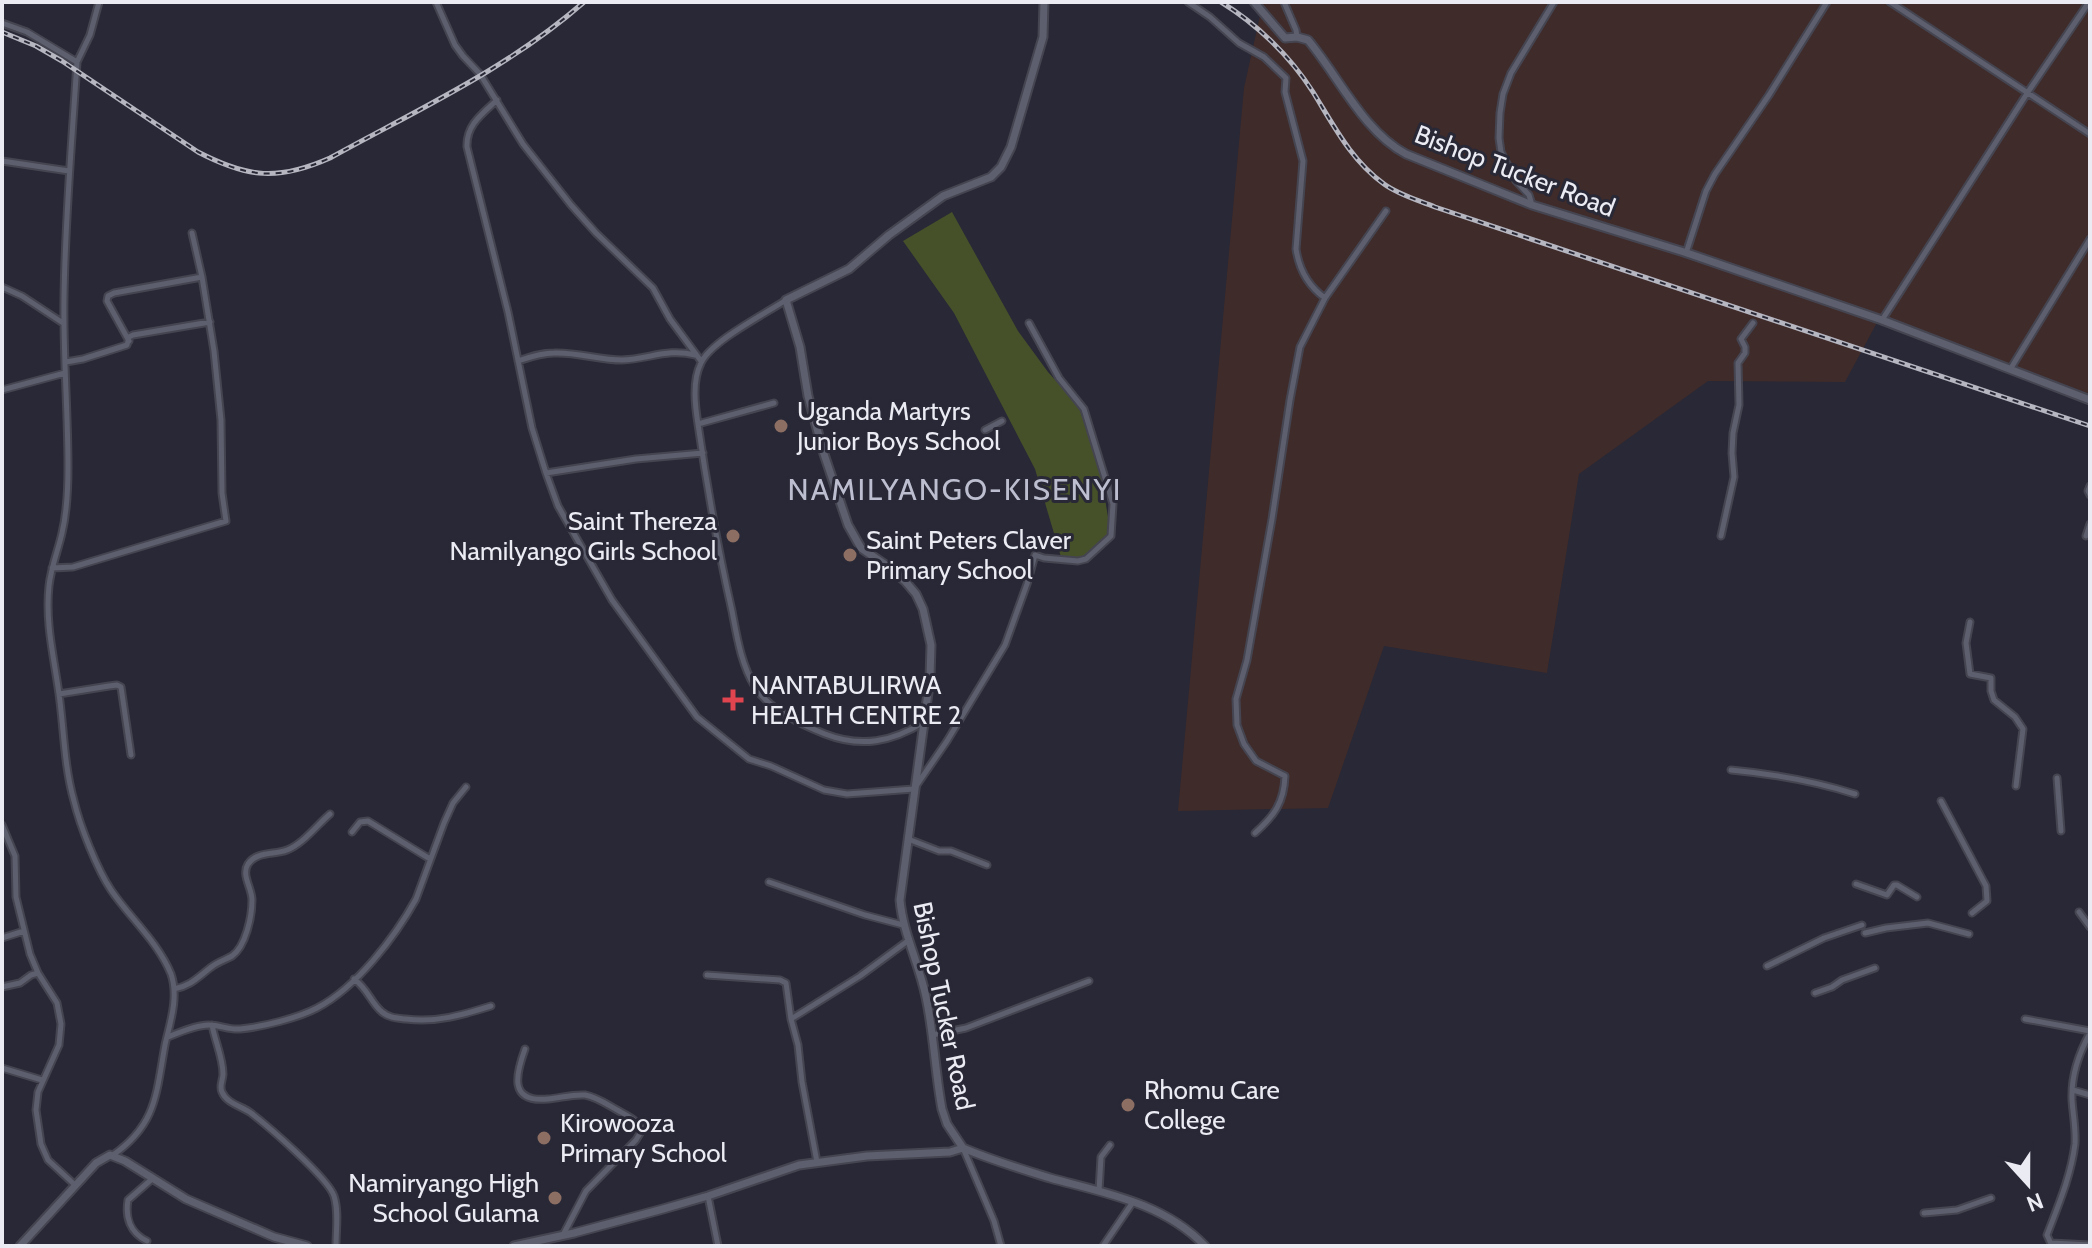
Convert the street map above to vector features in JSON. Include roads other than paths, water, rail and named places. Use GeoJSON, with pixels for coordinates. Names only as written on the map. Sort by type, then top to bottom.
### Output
{"type":"FeatureCollection","features":[{"type":"Feature","properties":{"kind":"main road"},"geometry":{"type":"LineString","coordinates":[[786,300],[849,269],[943,196],[996,173],[1007,157],[1040,49],[1044,2]]}},
{"type":"Feature","properties":{"kind":"main road","name":"Bishop Tucker Road"},"geometry":{"type":"LineString","coordinates":[[1254,2],[1285,38],[1308,40],[1373,128],[1395,148],[1532,205],[1684,252],[1882,320],[2090,400]]}},
{"type":"Feature","properties":{"kind":"main road","name":"Bishop Tucker Road"},"geometry":{"type":"LineString","coordinates":[[514,1246],[563,1236],[708,1196],[784,1169],[867,1156],[950,1152],[963,1148],[947,1124],[942,1109],[923,981],[903,925],[900,900],[930,678],[931,645],[923,609],[916,594],[905,581],[861,548],[852,534],[824,454],[786,300]]}},
{"type":"Feature","properties":{"kind":"main road"},"geometry":{"type":"LineString","coordinates":[[963,1148],[1133,1201],[1181,1223],[1205,1246]]}},
{"type":"Feature","properties":{"kind":"main road"},"geometry":{"type":"LineString","coordinates":[[20,1246],[96,1163],[113,1155],[186,1199],[274,1237],[307,1246]]}},
{"type":"Feature","properties":{"kind":"street"},"geometry":{"type":"LineString","coordinates":[[99,2],[90,35],[77,62],[65,235],[67,490],[63,530],[52,568],[47,611],[68,773],[77,813],[106,882],[160,954],[174,989],[159,1091],[137,1135],[113,1155]]}},
{"type":"Feature","properties":{"kind":"street"},"geometry":{"type":"LineString","coordinates":[[436,2],[455,45],[480,74],[523,144],[596,233],[653,288],[670,319],[701,361]]}},
{"type":"Feature","properties":{"kind":"street"},"geometry":{"type":"LineString","coordinates":[[1188,2],[1239,43],[1264,57],[1286,78],[1285,92],[1303,161],[1296,249],[1298,261],[1314,290],[1325,298]]}},
{"type":"Feature","properties":{"kind":"street"},"geometry":{"type":"LineString","coordinates":[[1284,2],[1297,37]]}},
{"type":"Feature","properties":{"kind":"street"},"geometry":{"type":"LineString","coordinates":[[1532,205],[1529,195],[1516,181],[1501,152],[1500,113],[1511,73],[1554,2]]}},
{"type":"Feature","properties":{"kind":"street"},"geometry":{"type":"LineString","coordinates":[[1684,252],[1715,174],[1827,2]]}},
{"type":"Feature","properties":{"kind":"street"},"geometry":{"type":"LineString","coordinates":[[1890,2],[2090,134]]}},
{"type":"Feature","properties":{"kind":"street"},"geometry":{"type":"LineString","coordinates":[[1882,320],[2089,2]]}},
{"type":"Feature","properties":{"kind":"street"},"geometry":{"type":"LineString","coordinates":[[2,23],[27,32],[77,62]]}},
{"type":"Feature","properties":{"kind":"street"},"geometry":{"type":"LineString","coordinates":[[497,100],[473,123],[466,141],[508,312],[532,428],[558,506],[612,600],[697,717],[749,759],[824,790],[847,794],[914,789],[1005,645],[1035,555],[1082,561],[1108,541],[1112,534],[1113,502],[1084,409],[1059,378],[1029,323]]}},
{"type":"Feature","properties":{"kind":"street"},"geometry":{"type":"LineString","coordinates":[[2,161],[69,171]]}},
{"type":"Feature","properties":{"kind":"street"},"geometry":{"type":"LineString","coordinates":[[1255,833],[1273,817],[1284,791],[1285,776],[1256,761],[1244,744],[1237,725],[1236,699],[1247,660],[1270,534],[1300,347],[1325,298],[1386,211]]}},
{"type":"Feature","properties":{"kind":"street"},"geometry":{"type":"LineString","coordinates":[[52,568],[73,567],[226,521],[221,470],[221,420],[210,322],[192,233]]}},
{"type":"Feature","properties":{"kind":"street"},"geometry":{"type":"LineString","coordinates":[[2011,368],[2090,239]]}},
{"type":"Feature","properties":{"kind":"street"},"geometry":{"type":"LineString","coordinates":[[129,342],[107,301],[108,296],[202,277]]}},
{"type":"Feature","properties":{"kind":"street"},"geometry":{"type":"LineString","coordinates":[[2,287],[64,323]]}},
{"type":"Feature","properties":{"kind":"street"},"geometry":{"type":"LineString","coordinates":[[786,300],[729,336],[701,361],[696,382],[698,424],[720,558],[739,648],[755,687],[802,725],[862,743],[877,742],[924,721]]}},
{"type":"Feature","properties":{"kind":"street"},"geometry":{"type":"LineString","coordinates":[[65,362],[127,345],[129,337],[133,335],[210,322]]}},
{"type":"Feature","properties":{"kind":"street"},"geometry":{"type":"LineString","coordinates":[[1721,536],[1734,477],[1732,453],[1739,405],[1738,363],[1745,353],[1741,339],[1753,323]]}},
{"type":"Feature","properties":{"kind":"street"},"geometry":{"type":"LineString","coordinates":[[518,361],[537,354],[557,353],[624,360],[679,351],[696,355]]}},
{"type":"Feature","properties":{"kind":"street"},"geometry":{"type":"LineString","coordinates":[[2,390],[65,373]]}},
{"type":"Feature","properties":{"kind":"street"},"geometry":{"type":"LineString","coordinates":[[698,424],[774,403]]}},
{"type":"Feature","properties":{"kind":"street"},"geometry":{"type":"LineString","coordinates":[[985,430],[1002,421]]}},
{"type":"Feature","properties":{"kind":"street"},"geometry":{"type":"LineString","coordinates":[[546,473],[636,459],[703,453]]}},
{"type":"Feature","properties":{"kind":"street"},"geometry":{"type":"LineString","coordinates":[[2090,486],[2090,495]]}},
{"type":"Feature","properties":{"kind":"street"},"geometry":{"type":"LineString","coordinates":[[2086,536],[2090,524]]}},
{"type":"Feature","properties":{"kind":"street"},"geometry":{"type":"LineString","coordinates":[[1970,622],[1966,643],[1970,674],[1991,678],[1994,700],[2015,717],[2023,729],[2016,786]]}},
{"type":"Feature","properties":{"kind":"street"},"geometry":{"type":"LineString","coordinates":[[59,694],[117,685],[121,687],[131,755]]}},
{"type":"Feature","properties":{"kind":"street"},"geometry":{"type":"LineString","coordinates":[[1731,770],[1784,776],[1855,794]]}},
{"type":"Feature","properties":{"kind":"street"},"geometry":{"type":"LineString","coordinates":[[2057,778],[2061,831]]}},
{"type":"Feature","properties":{"kind":"street"},"geometry":{"type":"LineString","coordinates":[[168,1037],[212,1025],[242,1029],[313,1010],[354,979],[398,930],[416,899],[449,811],[466,787]]}},
{"type":"Feature","properties":{"kind":"street"},"geometry":{"type":"LineString","coordinates":[[1941,801],[1986,886],[1987,901],[1972,913]]}},
{"type":"Feature","properties":{"kind":"street"},"geometry":{"type":"LineString","coordinates":[[174,989],[192,983],[239,949],[252,905],[245,874],[252,859],[293,847],[330,814]]}},
{"type":"Feature","properties":{"kind":"street"},"geometry":{"type":"LineString","coordinates":[[352,832],[360,822],[368,821],[430,859]]}},
{"type":"Feature","properties":{"kind":"street"},"geometry":{"type":"LineString","coordinates":[[2,825],[15,856],[16,897],[24,931],[38,973],[57,1003],[61,1024],[59,1045],[38,1092],[36,1110],[43,1153],[75,1185]]}},
{"type":"Feature","properties":{"kind":"street"},"geometry":{"type":"LineString","coordinates":[[907,839],[987,865]]}},
{"type":"Feature","properties":{"kind":"street"},"geometry":{"type":"LineString","coordinates":[[769,882],[903,925]]}},
{"type":"Feature","properties":{"kind":"street"},"geometry":{"type":"LineString","coordinates":[[1856,884],[1887,895],[1896,884],[1917,897]]}},
{"type":"Feature","properties":{"kind":"street"},"geometry":{"type":"LineString","coordinates":[[2079,912],[2090,927]]}},
{"type":"Feature","properties":{"kind":"street"},"geometry":{"type":"LineString","coordinates":[[1865,933],[1928,923],[1969,934]]}},
{"type":"Feature","properties":{"kind":"street"},"geometry":{"type":"LineString","coordinates":[[1767,966],[1815,941],[1862,925]]}},
{"type":"Feature","properties":{"kind":"street"},"geometry":{"type":"LineString","coordinates":[[2,938],[24,931]]}},
{"type":"Feature","properties":{"kind":"street"},"geometry":{"type":"LineString","coordinates":[[791,1019],[860,976],[909,940]]}},
{"type":"Feature","properties":{"kind":"street"},"geometry":{"type":"LineString","coordinates":[[1815,993],[1875,968]]}},
{"type":"Feature","properties":{"kind":"street"},"geometry":{"type":"LineString","coordinates":[[2,987],[20,983],[38,973]]}},
{"type":"Feature","properties":{"kind":"street"},"geometry":{"type":"LineString","coordinates":[[707,975],[784,981],[786,984],[817,1162]]}},
{"type":"Feature","properties":{"kind":"street"},"geometry":{"type":"LineString","coordinates":[[354,979],[390,1017],[434,1020],[491,1006]]}},
{"type":"Feature","properties":{"kind":"street"},"geometry":{"type":"LineString","coordinates":[[932,1035],[966,1028],[1089,981]]}},
{"type":"Feature","properties":{"kind":"street"},"geometry":{"type":"LineString","coordinates":[[2025,1019],[2090,1032],[2077,1063],[2073,1090],[2075,1144],[2066,1182],[2047,1235],[2051,1244],[2090,1245]]}},
{"type":"Feature","properties":{"kind":"street"},"geometry":{"type":"LineString","coordinates":[[212,1025],[223,1074],[222,1092],[239,1107],[249,1111],[320,1174],[336,1202],[336,1246]]}},
{"type":"Feature","properties":{"kind":"street"},"geometry":{"type":"LineString","coordinates":[[525,1049],[517,1079],[526,1097],[544,1100],[579,1095],[591,1097],[632,1118],[642,1130],[586,1191],[563,1236]]}},
{"type":"Feature","properties":{"kind":"street"},"geometry":{"type":"LineString","coordinates":[[2,1068],[42,1080]]}},
{"type":"Feature","properties":{"kind":"street"},"geometry":{"type":"LineString","coordinates":[[2073,1090],[2090,1095]]}},
{"type":"Feature","properties":{"kind":"street"},"geometry":{"type":"LineString","coordinates":[[1099,1191],[1101,1157],[1110,1145]]}},
{"type":"Feature","properties":{"kind":"street"},"geometry":{"type":"LineString","coordinates":[[963,1148],[994,1221],[1001,1246]]}},
{"type":"Feature","properties":{"kind":"street"},"geometry":{"type":"LineString","coordinates":[[147,1241],[138,1237],[128,1221],[127,1203],[152,1179]]}},
{"type":"Feature","properties":{"kind":"street"},"geometry":{"type":"LineString","coordinates":[[708,1196],[718,1246]]}},
{"type":"Feature","properties":{"kind":"street"},"geometry":{"type":"LineString","coordinates":[[1924,1213],[1957,1210],[1991,1198]]}},
{"type":"Feature","properties":{"kind":"street"},"geometry":{"type":"LineString","coordinates":[[1103,1246],[1133,1201]]}},
{"type":"Feature","properties":{"kind":"railway"},"geometry":{"type":"LineString","coordinates":[[2,32],[62,61],[198,152],[232,167],[279,173],[330,158],[462,87],[525,47],[584,2]]}},
{"type":"Feature","properties":{"kind":"railway"},"geometry":{"type":"LineString","coordinates":[[1221,2],[1272,42],[1304,79],[1362,164],[1396,191],[1435,207],[2090,426]]}},
{"type":"Feature","properties":{"kind":"place","name":"Uganda Martyrs Junior Boys School"},"geometry":{"type":"Point","coordinates":[781,426]}},
{"type":"Feature","properties":{"kind":"place","name":"Saint Thereza Namilyango Girls School"},"geometry":{"type":"Point","coordinates":[733,536]}},
{"type":"Feature","properties":{"kind":"place","name":"Saint Peters Claver Primary School"},"geometry":{"type":"Point","coordinates":[850,555]}},
{"type":"Feature","properties":{"kind":"place","name":"NANTABULIRWA HEALTH CENTRE 2"},"geometry":{"type":"Point","coordinates":[733,700]}},
{"type":"Feature","properties":{"kind":"place","name":"Rhomu Care College"},"geometry":{"type":"Point","coordinates":[1128,1105]}},
{"type":"Feature","properties":{"kind":"place","name":"Kirowooza Primary School"},"geometry":{"type":"Point","coordinates":[544,1138]}},
{"type":"Feature","properties":{"kind":"place","name":"Namiryango High School Gulama"},"geometry":{"type":"Point","coordinates":[555,1198]}},
{"type":"Feature","properties":{"kind":"district","name":"NAMILYANGO-KISENYI"},"geometry":{"type":"Point","coordinates":[955,489]}}]}
